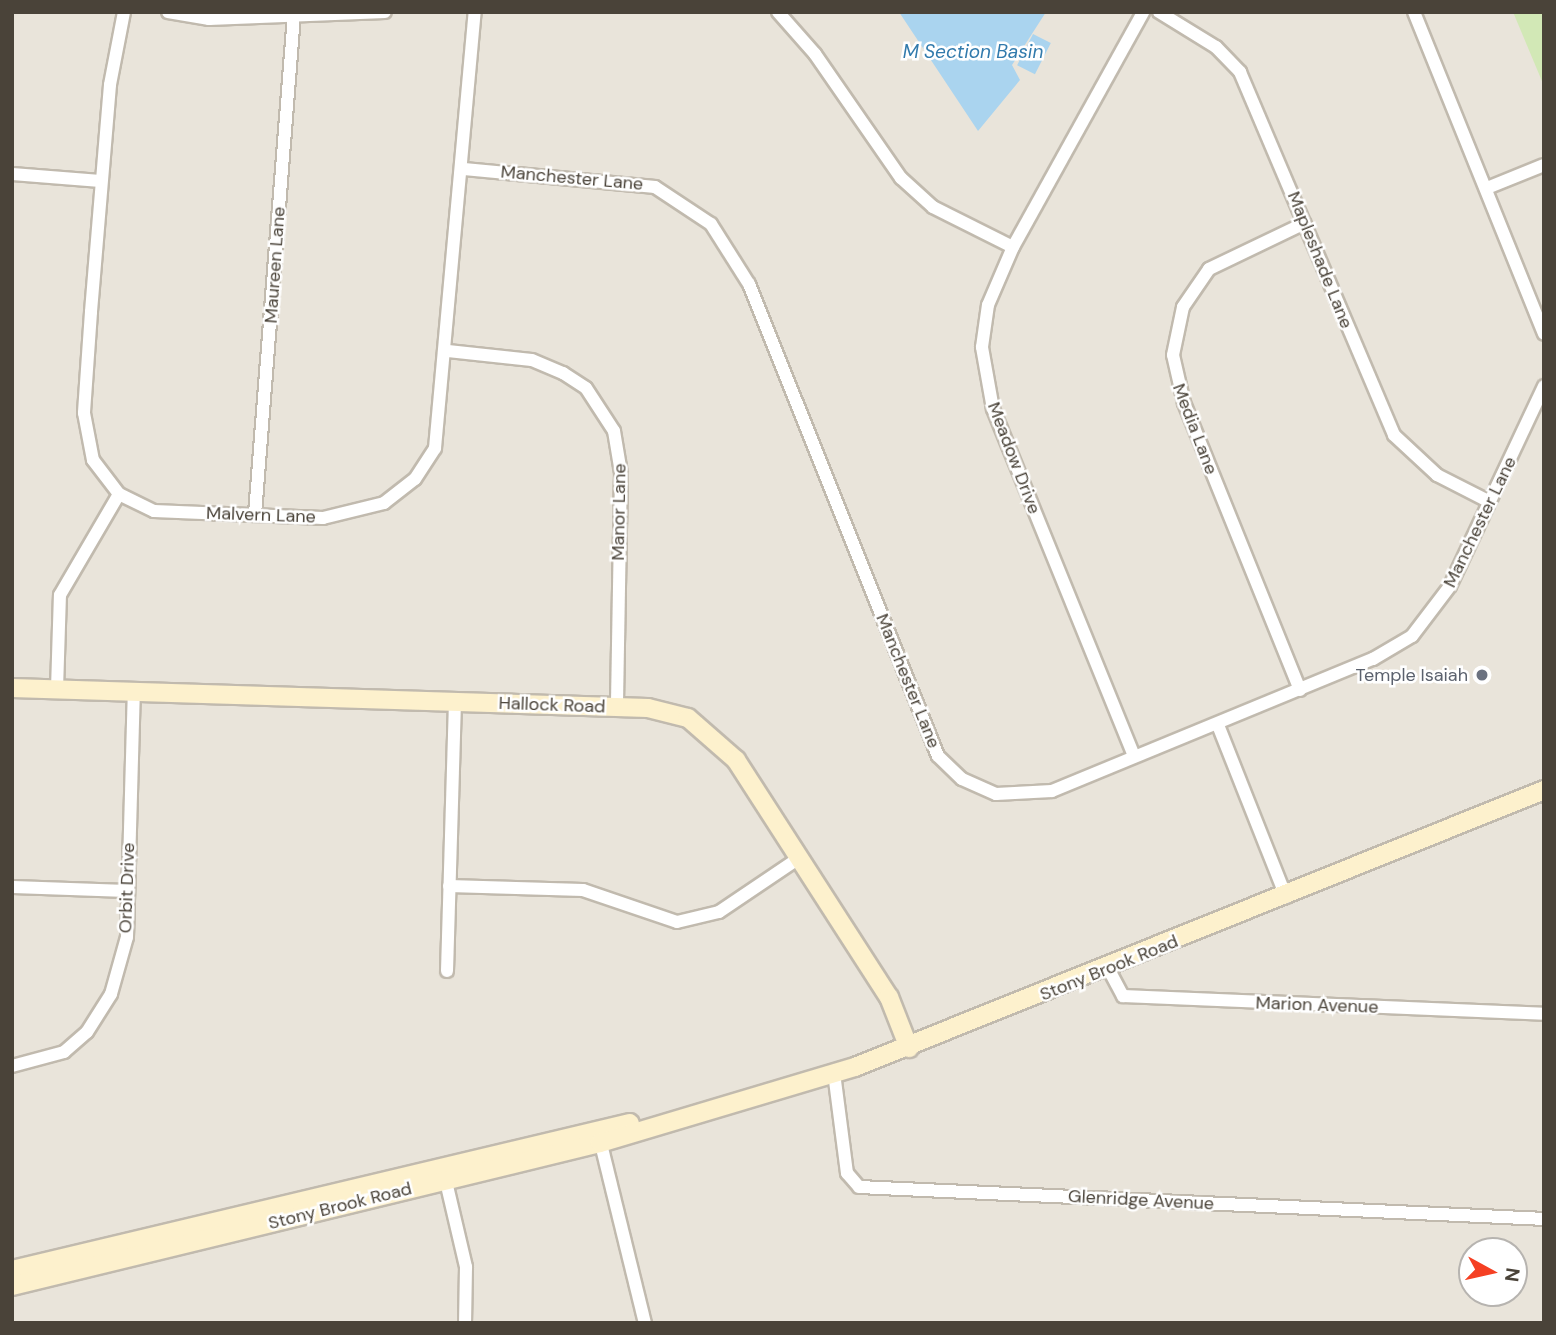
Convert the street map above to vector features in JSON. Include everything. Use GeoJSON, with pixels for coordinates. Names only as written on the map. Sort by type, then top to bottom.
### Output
{"type":"FeatureCollection","features":[{"type":"Feature","properties":{"kind":"main road","name":"Hallock Road"},"geometry":{"type":"LineString","coordinates":[[12,688],[617,707],[669,711],[714,735],[799,858],[889,997],[909,1048]]}},
{"type":"Feature","properties":{"kind":"main road","name":"Stony Brook Road"},"geometry":{"type":"LineString","coordinates":[[12,1286],[210,1230],[665,1119],[834,1073],[909,1048],[1544,790]]}},
{"type":"Feature","properties":{"kind":"main road","name":"Stony Brook Road"},"geometry":{"type":"LineString","coordinates":[[12,1270],[210,1230]]}},
{"type":"Feature","properties":{"kind":"street","name":"Malvern Lane"},"geometry":{"type":"LineString","coordinates":[[124,12],[101,181],[85,413],[93,460],[119,494],[154,511],[348,517],[384,503],[415,479],[435,448],[448,351],[475,12]]}},
{"type":"Feature","properties":{"kind":"street"},"geometry":{"type":"LineString","coordinates":[[168,12],[209,19],[384,12]]}},
{"type":"Feature","properties":{"kind":"street"},"geometry":{"type":"LineString","coordinates":[[778,12],[815,54],[901,178],[933,208],[1013,247]]}},
{"type":"Feature","properties":{"kind":"street","name":"Meadow Drive"},"geometry":{"type":"LineString","coordinates":[[1135,756],[987,387],[983,326],[1013,247],[1143,12]]}},
{"type":"Feature","properties":{"kind":"street","name":"Mapleshade Lane"},"geometry":{"type":"LineString","coordinates":[[1158,12],[1216,47],[1240,72],[1394,435],[1437,475],[1488,501]]}},
{"type":"Feature","properties":{"kind":"street"},"geometry":{"type":"LineString","coordinates":[[1414,12],[1544,334]]}},
{"type":"Feature","properties":{"kind":"street","name":"Maureen Lane"},"geometry":{"type":"LineString","coordinates":[[255,514],[294,15]]}},
{"type":"Feature","properties":{"kind":"street"},"geometry":{"type":"LineString","coordinates":[[1487,188],[1544,165]]}},
{"type":"Feature","properties":{"kind":"street","name":"Manchester Lane"},"geometry":{"type":"LineString","coordinates":[[464,169],[655,187],[701,214],[721,235],[749,284],[948,771],[979,788],[1025,796],[1218,725],[1300,690],[1412,636],[1450,586],[1544,386]]}},
{"type":"Feature","properties":{"kind":"street"},"geometry":{"type":"LineString","coordinates":[[12,174],[101,181]]}},
{"type":"Feature","properties":{"kind":"street","name":"Media Lane"},"geometry":{"type":"LineString","coordinates":[[1300,690],[1184,403],[1173,355],[1183,307],[1209,269],[1245,246],[1305,223]]}},
{"type":"Feature","properties":{"kind":"street","name":"Manor Lane"},"geometry":{"type":"LineString","coordinates":[[448,351],[532,360],[554,369],[586,388],[614,430],[621,473],[617,707]]}},
{"type":"Feature","properties":{"kind":"street"},"geometry":{"type":"LineString","coordinates":[[57,689],[60,595],[119,494]]}},
{"type":"Feature","properties":{"kind":"street","name":"Orbit Drive"},"geometry":{"type":"LineString","coordinates":[[12,1066],[64,1052],[102,1013],[127,937],[134,692]]}},
{"type":"Feature","properties":{"kind":"street"},"geometry":{"type":"LineString","coordinates":[[447,971],[455,702]]}},
{"type":"Feature","properties":{"kind":"street"},"geometry":{"type":"LineString","coordinates":[[1218,725],[1286,897]]}},
{"type":"Feature","properties":{"kind":"street"},"geometry":{"type":"LineString","coordinates":[[449,886],[583,890],[677,922],[719,912],[799,858]]}},
{"type":"Feature","properties":{"kind":"street"},"geometry":{"type":"LineString","coordinates":[[12,887],[128,891]]}},
{"type":"Feature","properties":{"kind":"street","name":"Marion Avenue"},"geometry":{"type":"LineString","coordinates":[[1108,968],[1122,996],[1544,1014]]}},
{"type":"Feature","properties":{"kind":"street","name":"Glenridge Avenue"},"geometry":{"type":"LineString","coordinates":[[834,1073],[847,1173],[859,1187],[1544,1219]]}},
{"type":"Feature","properties":{"kind":"street"},"geometry":{"type":"LineString","coordinates":[[598,1135],[645,1323]]}},
{"type":"Feature","properties":{"kind":"street"},"geometry":{"type":"LineString","coordinates":[[444,1173],[466,1267],[465,1323]]}},
{"type":"Feature","properties":{"kind":"shaded area"},"geometry":{"type":"Polygon","coordinates":[[[12,12],[1544,12],[1544,1323],[12,1323],[12,12]]]}},
{"type":"Feature","properties":{"kind":"green space"},"geometry":{"type":"Polygon","coordinates":[[[1513,12],[1544,12],[1544,86],[1513,12]]]}},
{"type":"Feature","properties":{"kind":"water","name":"M Section Basin"},"geometry":{"type":"Polygon","coordinates":[[[899,12],[1046,12],[1012,65],[1020,80],[978,131],[899,12]]]}},
{"type":"Feature","properties":{"kind":"water"},"geometry":{"type":"Polygon","coordinates":[[[1033,34],[1051,43],[1035,74],[1017,65],[1033,34]]]}},
{"type":"Feature","properties":{"kind":"place","name":"Temple Isaiah"},"geometry":{"type":"Point","coordinates":[1482,675]}}]}
